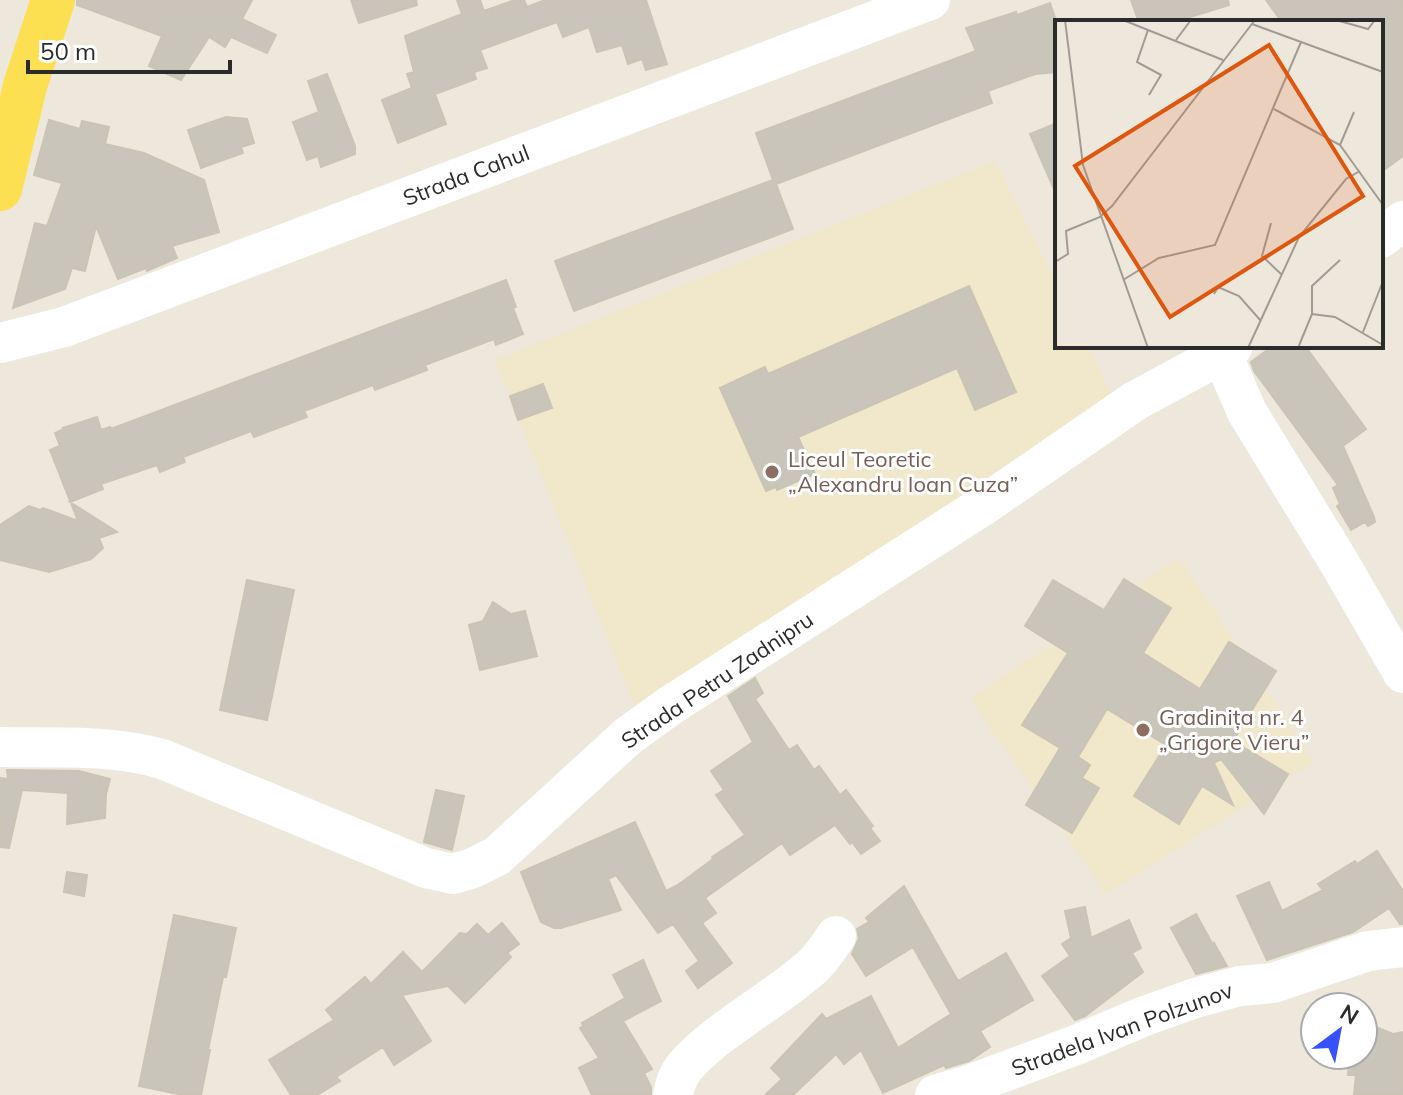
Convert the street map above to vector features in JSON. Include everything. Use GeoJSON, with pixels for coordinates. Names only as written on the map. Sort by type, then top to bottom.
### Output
{"type":"FeatureCollection","features":[{"type":"Feature","properties":{"kind":"main road"},"geometry":{"type":"LineString","coordinates":[[0,189],[25,86],[53,0]]}},
{"type":"Feature","properties":{"kind":"street","name":"Strada Cahul"},"geometry":{"type":"LineString","coordinates":[[0,343],[64,327],[930,0]]}},
{"type":"Feature","properties":{"kind":"street"},"geometry":{"type":"LineString","coordinates":[[1383,236],[1403,221]]}},
{"type":"Feature","properties":{"kind":"street"},"geometry":{"type":"LineString","coordinates":[[1227,350],[1247,412],[1403,673]]}},
{"type":"Feature","properties":{"kind":"street","name":"Strada Petru Zadnipru"},"geometry":{"type":"LineString","coordinates":[[0,747],[87,747],[137,752],[162,759],[426,868],[453,874],[473,868],[497,856],[628,736],[671,705],[981,507],[1135,401],[1227,350]]}},
{"type":"Feature","properties":{"kind":"street"},"geometry":{"type":"LineString","coordinates":[[673,1095],[678,1076],[687,1063],[812,967],[836,936]]}},
{"type":"Feature","properties":{"kind":"street","name":"Stradela Ivan Polzunov"},"geometry":{"type":"LineString","coordinates":[[935,1095],[969,1085],[1195,998],[1240,986],[1273,983],[1368,951],[1403,947]]}},
{"type":"Feature","properties":{"kind":"shaded area","name":"Liceul Teoretic „Alexandru Ioan Cuza”"},"geometry":{"type":"Polygon","coordinates":[[[995,161],[1055,281],[1055,348],[1089,348],[1113,397],[637,712],[495,360],[995,161]]]}},
{"type":"Feature","properties":{"kind":"shaded area","name":"Gradinița nr. 4 „Grigore Vieru”"},"geometry":{"type":"Polygon","coordinates":[[[1179,557],[1314,762],[1106,894],[970,699],[1179,557]]]}},
{"type":"Feature","properties":{"kind":"building"},"geometry":{"type":"Polygon","coordinates":[[[77,0],[252,0],[242,19],[276,35],[267,53],[231,37],[225,47],[209,37],[181,80],[149,66],[162,36],[77,5],[77,0]]]}},
{"type":"Feature","properties":{"kind":"building"},"geometry":{"type":"Polygon","coordinates":[[[351,0],[416,0],[417,5],[359,23],[351,0]]]}},
{"type":"Feature","properties":{"kind":"building"},"geometry":{"type":"Polygon","coordinates":[[[457,0],[480,0],[484,11],[515,0],[524,0],[527,7],[545,0],[646,0],[667,64],[646,70],[642,59],[628,64],[622,45],[597,52],[589,27],[563,37],[557,22],[480,50],[487,68],[474,72],[476,79],[435,94],[446,124],[398,143],[382,100],[412,88],[407,74],[414,72],[405,36],[462,14],[457,0]]]}},
{"type":"Feature","properties":{"kind":"building"},"geometry":{"type":"Polygon","coordinates":[[[1131,0],[1228,0],[1229,5],[1180,20],[1138,20],[1131,0]]]}},
{"type":"Feature","properties":{"kind":"building"},"geometry":{"type":"Polygon","coordinates":[[[1266,0],[1403,0],[1403,156],[1383,171],[1383,20],[1281,20],[1266,0]]]}},
{"type":"Feature","properties":{"kind":"building"},"geometry":{"type":"Polygon","coordinates":[[[1050,3],[1056,20],[1055,72],[1035,74],[988,91],[992,103],[776,184],[793,229],[574,311],[555,261],[773,180],[756,133],[976,51],[966,28],[1016,12],[1017,15],[1050,3]]]}},
{"type":"Feature","properties":{"kind":"building"},"geometry":{"type":"Polygon","coordinates":[[[327,74],[355,146],[355,154],[321,167],[318,156],[307,160],[293,122],[319,112],[308,81],[327,74]]]}},
{"type":"Feature","properties":{"kind":"building"},"geometry":{"type":"Polygon","coordinates":[[[226,117],[247,119],[254,143],[241,147],[243,153],[201,168],[188,130],[226,117]]]}},
{"type":"Feature","properties":{"kind":"building"},"geometry":{"type":"Polygon","coordinates":[[[49,120],[80,129],[82,121],[109,127],[105,144],[144,153],[204,180],[219,232],[172,246],[177,258],[118,279],[96,226],[85,271],[72,268],[65,289],[13,308],[35,223],[47,226],[62,183],[34,175],[49,120]]]}},
{"type":"Feature","properties":{"kind":"building"},"geometry":{"type":"Polygon","coordinates":[[[1055,124],[1055,191],[1030,134],[1055,124]]]}},
{"type":"Feature","properties":{"kind":"building"},"geometry":{"type":"Polygon","coordinates":[[[506,280],[523,334],[496,345],[494,339],[425,365],[427,370],[375,390],[373,385],[304,411],[307,417],[254,437],[251,431],[183,457],[185,462],[160,472],[157,465],[101,484],[103,489],[70,502],[50,450],[60,446],[55,433],[63,428],[97,417],[101,430],[111,429],[506,280]]]}},
{"type":"Feature","properties":{"kind":"building"},"geometry":{"type":"Polygon","coordinates":[[[969,286],[1016,392],[975,410],[957,368],[798,437],[815,474],[777,490],[776,487],[766,491],[720,388],[765,367],[768,374],[969,286]]]}},
{"type":"Feature","properties":{"kind":"building"},"geometry":{"type":"Polygon","coordinates":[[[1270,348],[1306,348],[1366,429],[1343,446],[1375,522],[1368,526],[1365,522],[1351,530],[1337,506],[1340,504],[1333,488],[1338,485],[1254,371],[1251,362],[1270,348]]]}},
{"type":"Feature","properties":{"kind":"building"},"geometry":{"type":"Polygon","coordinates":[[[543,384],[552,408],[518,420],[510,396],[543,384]]]}},
{"type":"Feature","properties":{"kind":"building"},"geometry":{"type":"Polygon","coordinates":[[[71,502],[117,532],[99,538],[103,548],[91,559],[49,572],[0,560],[0,525],[29,506],[78,521],[71,502]]]}},
{"type":"Feature","properties":{"kind":"building"},"geometry":{"type":"Polygon","coordinates":[[[1124,579],[1171,608],[1143,653],[1200,689],[1229,642],[1276,671],[1233,741],[1288,774],[1264,814],[1221,759],[1214,763],[1233,805],[1202,786],[1179,824],[1134,796],[1166,745],[1107,709],[1078,757],[1090,765],[1082,778],[1099,788],[1072,833],[1026,805],[1060,748],[1022,725],[1068,653],[1025,626],[1053,580],[1104,610],[1124,579]]]}},
{"type":"Feature","properties":{"kind":"building"},"geometry":{"type":"Polygon","coordinates":[[[247,580],[294,590],[267,720],[220,710],[247,580]]]}},
{"type":"Feature","properties":{"kind":"building"},"geometry":{"type":"Polygon","coordinates":[[[493,602],[511,614],[525,611],[537,656],[480,670],[469,625],[483,621],[493,602]]]}},
{"type":"Feature","properties":{"kind":"building"},"geometry":{"type":"Polygon","coordinates":[[[755,678],[763,693],[755,699],[789,750],[797,745],[814,770],[819,766],[840,795],[846,790],[873,826],[870,828],[880,841],[861,854],[835,825],[790,855],[782,843],[705,898],[716,913],[702,923],[732,963],[698,988],[686,971],[699,961],[673,924],[658,933],[616,875],[608,879],[621,910],[561,928],[541,922],[521,872],[635,822],[666,891],[745,835],[716,795],[724,790],[711,771],[753,742],[728,696],[755,678]]]}},
{"type":"Feature","properties":{"kind":"building"},"geometry":{"type":"Polygon","coordinates":[[[7,770],[79,771],[110,779],[105,818],[67,824],[68,793],[22,790],[9,848],[0,847],[0,778],[8,779],[7,770]]]}},
{"type":"Feature","properties":{"kind":"building"},"geometry":{"type":"Polygon","coordinates":[[[436,790],[464,796],[452,850],[424,842],[436,790]]]}},
{"type":"Feature","properties":{"kind":"building"},"geometry":{"type":"Polygon","coordinates":[[[1377,851],[1403,891],[1403,924],[1389,908],[1353,932],[1267,960],[1237,896],[1269,882],[1282,911],[1323,890],[1318,884],[1377,851]]]}},
{"type":"Feature","properties":{"kind":"building"},"geometry":{"type":"Polygon","coordinates":[[[67,872],[87,875],[84,896],[64,892],[67,872]]]}},
{"type":"Feature","properties":{"kind":"building"},"geometry":{"type":"Polygon","coordinates":[[[904,886],[958,981],[1006,953],[1033,1000],[980,1031],[990,1047],[969,1061],[946,1068],[944,1065],[883,1093],[861,1050],[844,1064],[836,1054],[793,1095],[765,1095],[782,1079],[771,1068],[822,1014],[826,1019],[871,996],[898,1048],[951,1014],[913,947],[866,976],[852,954],[859,938],[857,929],[869,922],[866,918],[904,886]]]}},
{"type":"Feature","properties":{"kind":"building"},"geometry":{"type":"Polygon","coordinates":[[[1085,907],[1091,938],[1129,920],[1141,948],[1132,953],[1143,972],[1085,1016],[1075,1020],[1042,976],[1070,956],[1062,944],[1071,938],[1065,911],[1085,907]]]}},
{"type":"Feature","properties":{"kind":"building"},"geometry":{"type":"Polygon","coordinates":[[[1196,914],[1227,966],[1196,974],[1171,928],[1196,914]]]}},
{"type":"Feature","properties":{"kind":"building"},"geometry":{"type":"Polygon","coordinates":[[[174,915],[236,928],[226,977],[223,977],[201,1095],[183,1095],[139,1086],[174,915]]]}},
{"type":"Feature","properties":{"kind":"building"},"geometry":{"type":"Polygon","coordinates":[[[502,923],[519,944],[507,953],[511,957],[465,1003],[448,986],[402,995],[431,1041],[394,1065],[383,1047],[336,1077],[340,1081],[317,1095],[291,1095],[269,1060],[334,1020],[326,1010],[365,977],[371,984],[403,952],[422,972],[460,933],[467,934],[477,924],[488,935],[502,923]]]}},
{"type":"Feature","properties":{"kind":"building"},"geometry":{"type":"Polygon","coordinates":[[[643,960],[661,1001],[623,1021],[652,1069],[644,1073],[651,1087],[651,1095],[592,1095],[579,1068],[599,1058],[580,1028],[582,1023],[625,998],[613,975],[643,960]]]}},
{"type":"Feature","properties":{"kind":"building"},"geometry":{"type":"Polygon","coordinates":[[[1379,1028],[1393,1034],[1403,1032],[1403,1095],[1354,1095],[1356,1075],[1348,1075],[1348,1071],[1379,1071],[1379,1028]]]}},
{"type":"Feature","properties":{"kind":"place","name":"Liceul Teoretic „Alexandru Ioan Cuza”"},"geometry":{"type":"Point","coordinates":[772,472]}},
{"type":"Feature","properties":{"kind":"place","name":"Gradinița nr. 4 „Grigore Vieru”"},"geometry":{"type":"Point","coordinates":[1143,730]}}]}
